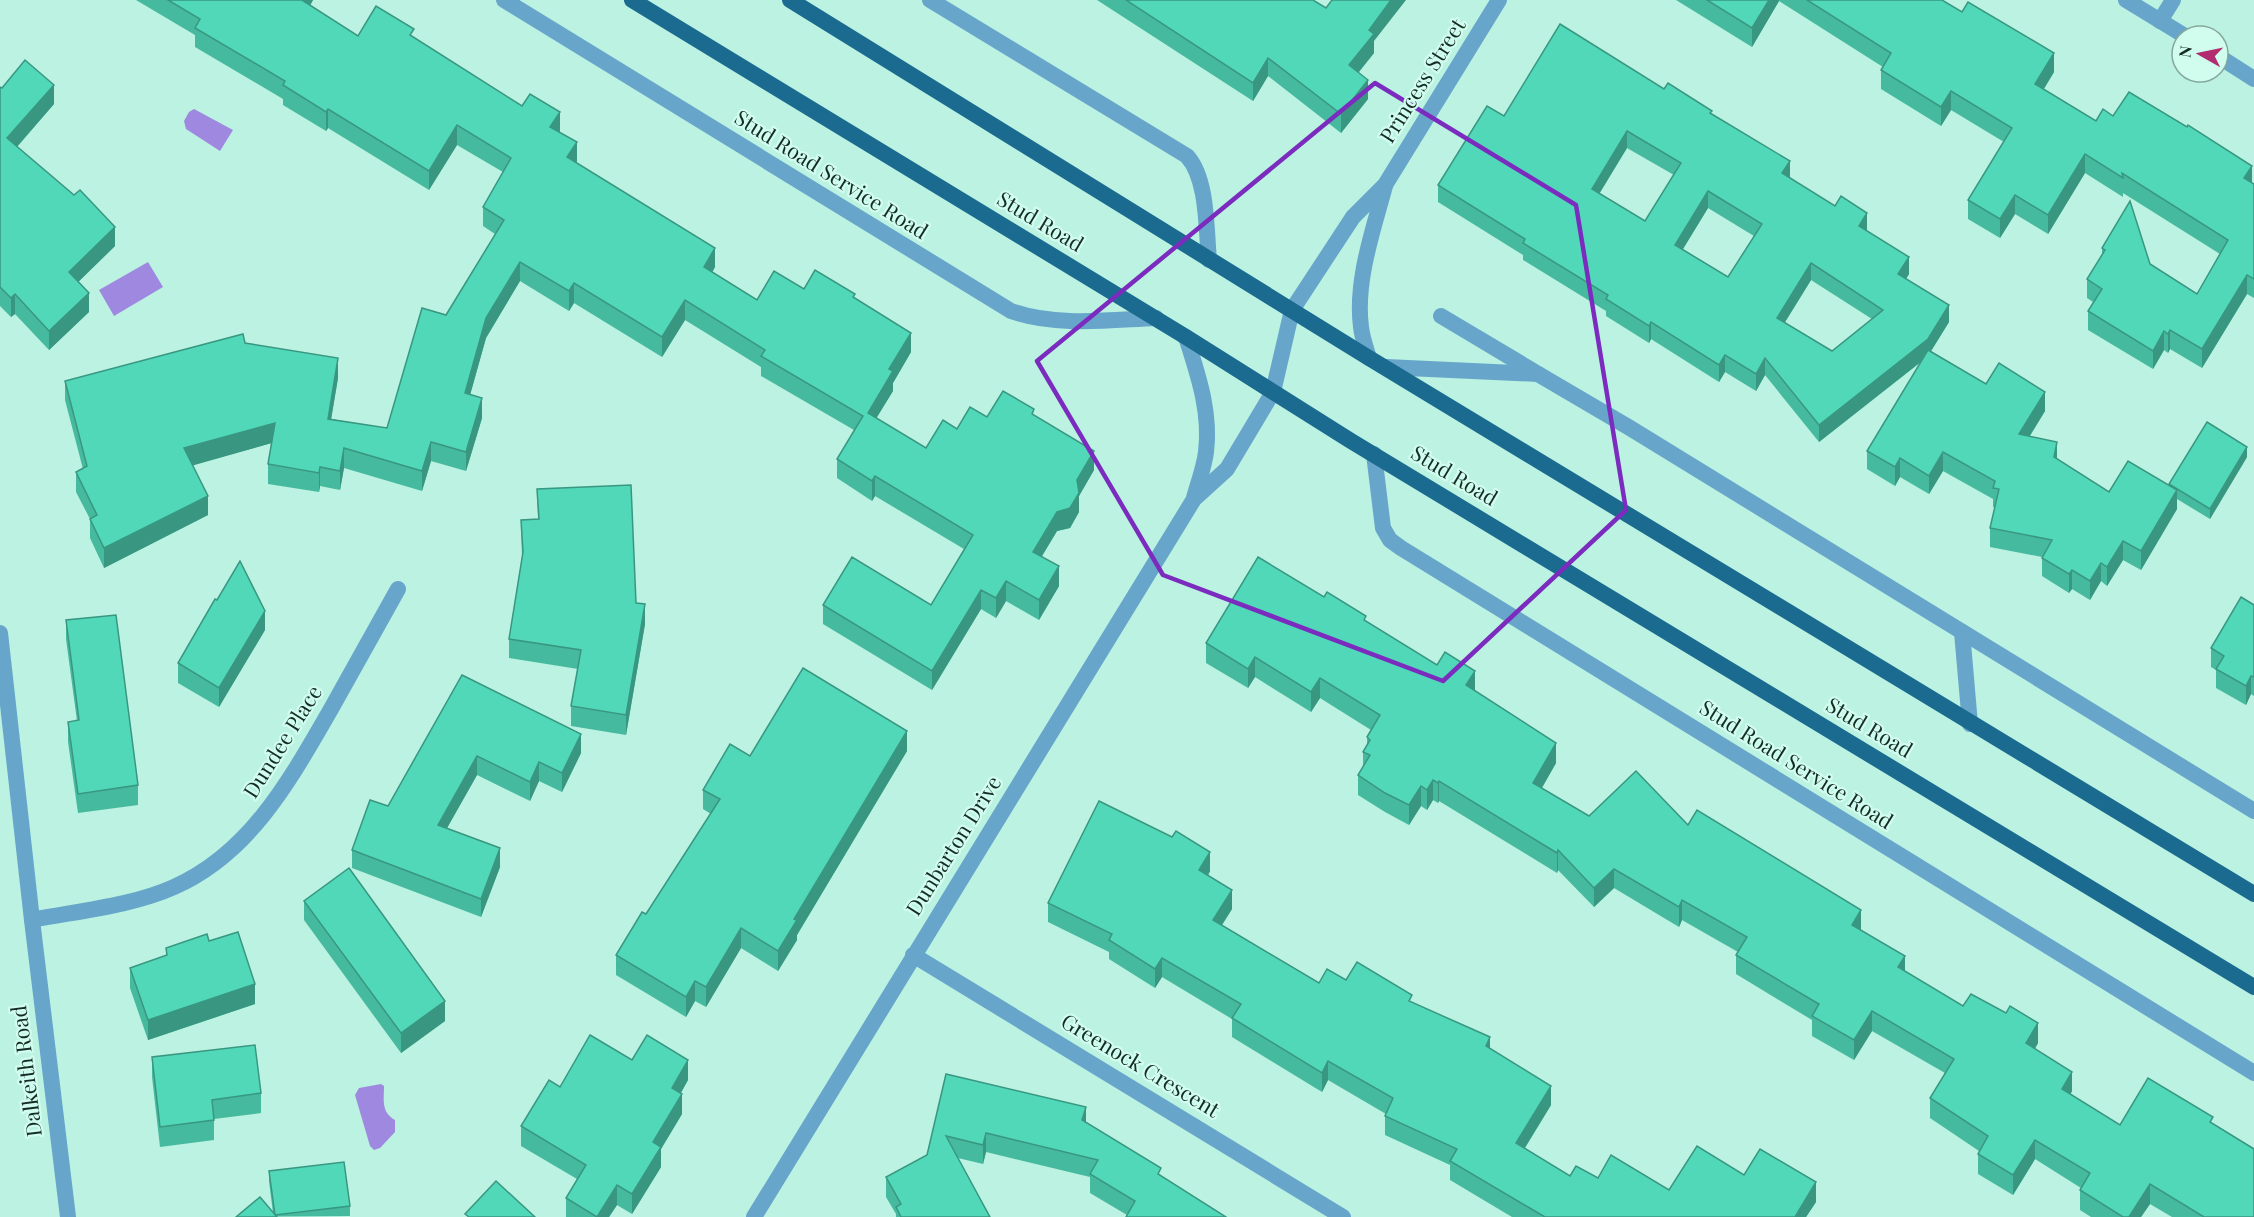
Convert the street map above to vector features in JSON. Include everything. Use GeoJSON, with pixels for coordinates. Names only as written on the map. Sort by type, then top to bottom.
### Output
{"type":"FeatureCollection","features":[{"type":"Feature","properties":{"kind":"main road","name":"Stud Road"},"geometry":{"type":"LineString","coordinates":[[632,0],[1156,318],[1374,454],[2254,987]]}},
{"type":"Feature","properties":{"kind":"main road"},"geometry":{"type":"LineString","coordinates":[[790,0],[1369,358],[2254,894]]}},
{"type":"Feature","properties":{"kind":"street","name":"Stud Road Service Road"},"geometry":{"type":"LineString","coordinates":[[504,0],[998,304],[1018,313],[1044,320],[1156,318]]}},
{"type":"Feature","properties":{"kind":"street"},"geometry":{"type":"LineString","coordinates":[[930,0],[1187,156],[1194,164],[1200,184],[1209,260]]}},
{"type":"Feature","properties":{"kind":"street","name":"Princess Street"},"geometry":{"type":"LineString","coordinates":[[1292,310],[1353,218],[1385,185],[1499,0]]}},
{"type":"Feature","properties":{"kind":"street"},"geometry":{"type":"LineString","coordinates":[[2126,0],[2170,27]]}},
{"type":"Feature","properties":{"kind":"street"},"geometry":{"type":"LineString","coordinates":[[2160,21],[2173,0]]}},
{"type":"Feature","properties":{"kind":"street"},"geometry":{"type":"LineString","coordinates":[[2230,64],[2254,79]]}},
{"type":"Feature","properties":{"kind":"street","name":"Princess Street"},"geometry":{"type":"LineString","coordinates":[[1369,358],[1361,329],[1360,293],[1385,185]]}},
{"type":"Feature","properties":{"kind":"street","name":"Dunbarton Drive"},"geometry":{"type":"LineString","coordinates":[[754,1217],[1194,499],[1227,469],[1274,392],[1292,310]]}},
{"type":"Feature","properties":{"kind":"street"},"geometry":{"type":"LineString","coordinates":[[1441,316],[1630,428],[2254,811]]}},
{"type":"Feature","properties":{"kind":"street","name":"Dunbarton Drive"},"geometry":{"type":"LineString","coordinates":[[1186,337],[1199,378],[1206,416],[1206,455],[1194,499]]}},
{"type":"Feature","properties":{"kind":"street"},"geometry":{"type":"LineString","coordinates":[[1386,367],[1538,374]]}},
{"type":"Feature","properties":{"kind":"street","name":"Stud Road Service Road"},"geometry":{"type":"LineString","coordinates":[[1374,454],[1383,528],[1390,540],[1401,548],[2254,1073]]}},
{"type":"Feature","properties":{"kind":"street","name":"Dundee Place"},"geometry":{"type":"LineString","coordinates":[[32,920],[151,897],[202,873],[228,853],[256,826],[281,793],[398,589]]}},
{"type":"Feature","properties":{"kind":"street"},"geometry":{"type":"LineString","coordinates":[[1962,632],[1970,724]]}},
{"type":"Feature","properties":{"kind":"street","name":"Dalkeith Road"},"geometry":{"type":"LineString","coordinates":[[0,633],[68,1217]]}},
{"type":"Feature","properties":{"kind":"street","name":"Greenock Crescent"},"geometry":{"type":"LineString","coordinates":[[913,955],[1344,1217]]}},
{"type":"Feature","properties":{"kind":"highlighted area"},"geometry":{"type":"Polygon","coordinates":[[[1375,83],[1576,205],[1626,510],[1443,681],[1163,575],[1037,361],[1375,83]]]}},
{"type":"Feature","properties":{"kind":"shaded area"},"geometry":{"type":"Polygon","coordinates":[[[194,109],[233,130],[220,151],[186,129],[184,121],[189,112],[194,109]]]}},
{"type":"Feature","properties":{"kind":"shaded area"},"geometry":{"type":"Polygon","coordinates":[[[148,262],[163,287],[114,316],[99,290],[148,262]]]}},
{"type":"Feature","properties":{"kind":"shaded area"},"geometry":{"type":"Polygon","coordinates":[[[381,1084],[384,1086],[385,1109],[395,1120],[395,1132],[380,1148],[374,1150],[370,1146],[355,1095],[359,1088],[381,1084]]]}},
{"type":"Feature","properties":{"kind":"building"},"geometry":{"type":"Polygon","coordinates":[[[168,0],[302,0],[358,36],[376,6],[414,29],[410,35],[522,106],[530,94],[560,112],[550,127],[577,142],[567,157],[715,248],[704,267],[757,300],[774,271],[804,289],[815,270],[855,294],[853,297],[911,333],[889,369],[893,371],[868,413],[926,448],[943,420],[957,429],[970,407],[987,417],[1003,391],[1034,409],[1032,414],[1094,451],[1077,480],[1079,493],[1070,508],[1057,512],[1033,552],[1059,566],[1039,600],[1006,581],[996,598],[981,590],[932,671],[823,605],[852,557],[931,605],[973,535],[875,476],[872,481],[837,459],[863,416],[761,356],[765,350],[685,300],[662,337],[574,283],[569,291],[520,262],[486,318],[465,393],[482,398],[466,452],[431,442],[422,471],[344,448],[340,471],[320,467],[319,473],[268,464],[275,423],[184,448],[208,496],[104,548],[90,519],[97,515],[76,472],[87,466],[65,381],[243,334],[245,343],[338,358],[328,419],[387,428],[422,308],[446,315],[504,220],[483,207],[511,158],[457,125],[429,171],[328,109],[326,112],[283,85],[285,81],[195,28],[200,19],[168,0]]]}},
{"type":"Feature","properties":{"kind":"building"},"geometry":{"type":"Polygon","coordinates":[[[1126,0],[1313,0],[1326,8],[1332,0],[1391,0],[1369,30],[1374,34],[1349,65],[1368,80],[1341,114],[1268,58],[1253,83],[1126,0]]]}},
{"type":"Feature","properties":{"kind":"building"},"geometry":{"type":"Polygon","coordinates":[[[1707,0],[1769,0],[1752,28],[1707,0]]]}},
{"type":"Feature","properties":{"kind":"building"},"geometry":{"type":"Polygon","coordinates":[[[1807,0],[1942,0],[1962,12],[1968,2],[2054,53],[2035,84],[2096,121],[2103,109],[2113,116],[2129,92],[2187,127],[2188,125],[2252,166],[2244,178],[2254,184],[2254,279],[2247,275],[2202,349],[2170,330],[2168,334],[2164,331],[2153,351],[2088,311],[2102,289],[2087,279],[2105,250],[2102,248],[2130,201],[2150,264],[2197,294],[2228,240],[2122,173],[2123,178],[2085,154],[2048,215],[2015,195],[2000,219],[1968,200],[2012,128],[1951,91],[1941,107],[1881,70],[1891,53],[1807,0]]]}},
{"type":"Feature","properties":{"kind":"building"},"geometry":{"type":"Polygon","coordinates":[[[1560,24],[1664,89],[1668,83],[1712,111],[1710,113],[1790,161],[1782,173],[1835,206],[1841,196],[1867,213],[1859,226],[1909,257],[1898,274],[1949,305],[1928,339],[1819,425],[1765,358],[1756,374],[1725,355],[1719,365],[1651,322],[1649,326],[1606,299],[1608,295],[1523,243],[1525,239],[1438,185],[1487,106],[1504,116],[1560,24]],[[1627,131],[1592,189],[1645,221],[1681,163],[1627,131]],[[1708,191],[1675,245],[1728,277],[1762,224],[1708,191]],[[1811,263],[1777,318],[1832,351],[1883,310],[1811,263]]]}},
{"type":"Feature","properties":{"kind":"building"},"geometry":{"type":"Polygon","coordinates":[[[25,60],[54,85],[7,138],[74,195],[80,190],[115,227],[69,272],[89,293],[49,331],[15,294],[11,298],[0,287],[0,87],[2,88],[25,60]]]}},
{"type":"Feature","properties":{"kind":"building"},"geometry":{"type":"Polygon","coordinates":[[[1928,350],[1986,384],[1999,363],[2045,392],[2019,434],[2057,442],[2054,457],[2109,492],[2128,461],[2177,490],[2141,551],[2123,541],[2107,567],[2101,563],[2090,581],[2072,570],[2069,574],[2042,558],[2052,540],[1990,528],[1999,489],[1993,488],[1995,481],[1943,452],[1929,476],[1900,458],[1895,467],[1867,451],[1928,350]]]}},
{"type":"Feature","properties":{"kind":"building"},"geometry":{"type":"Polygon","coordinates":[[[2207,422],[2247,447],[2210,509],[2169,484],[2207,422]]]}},
{"type":"Feature","properties":{"kind":"building"},"geometry":{"type":"Polygon","coordinates":[[[631,485],[636,603],[645,604],[626,715],[571,706],[581,650],[509,639],[523,552],[521,520],[539,519],[537,489],[631,485]]]}},
{"type":"Feature","properties":{"kind":"building"},"geometry":{"type":"Polygon","coordinates":[[[1258,557],[1324,597],[1327,592],[1366,616],[1364,620],[1437,665],[1445,652],[1475,671],[1466,685],[1556,743],[1533,783],[1589,816],[1636,771],[1688,825],[1697,810],[1861,910],[1852,925],[1905,956],[1898,967],[1963,1006],[1971,994],[2006,1013],[2010,1006],[2038,1023],[2026,1043],[2072,1072],[2062,1089],[2120,1125],[2148,1078],[2213,1117],[2210,1122],[2254,1149],[2254,1217],[2204,1217],[2150,1184],[2129,1217],[2123,1217],[2080,1190],[2090,1173],[2035,1140],[2013,1175],[1978,1154],[1988,1136],[1930,1098],[1954,1059],[1872,1011],[1854,1040],[1812,1016],[1819,1004],[1736,955],[1747,937],[1682,900],[1679,907],[1614,869],[1594,888],[1558,850],[1557,853],[1439,781],[1438,783],[1433,780],[1427,790],[1421,786],[1409,805],[1385,793],[1358,775],[1370,755],[1363,752],[1370,740],[1367,737],[1380,715],[1320,678],[1311,692],[1255,657],[1248,669],[1206,643],[1258,557]]]}},
{"type":"Feature","properties":{"kind":"building"},"geometry":{"type":"Polygon","coordinates":[[[240,561],[265,611],[219,688],[178,663],[240,561]]]}},
{"type":"Feature","properties":{"kind":"building"},"geometry":{"type":"Polygon","coordinates":[[[2241,597],[2254,605],[2254,677],[2251,676],[2246,686],[2216,669],[2224,656],[2211,648],[2241,597]]]}},
{"type":"Feature","properties":{"kind":"building"},"geometry":{"type":"Polygon","coordinates":[[[116,615],[138,785],[78,794],[68,722],[79,720],[66,620],[116,615]]]}},
{"type":"Feature","properties":{"kind":"building"},"geometry":{"type":"Polygon","coordinates":[[[803,668],[907,731],[794,919],[797,920],[778,951],[741,928],[706,987],[695,981],[686,997],[616,955],[642,912],[646,914],[720,799],[703,790],[730,744],[750,756],[803,668]]]}},
{"type":"Feature","properties":{"kind":"building"},"geometry":{"type":"Polygon","coordinates":[[[462,675],[581,734],[562,773],[539,762],[530,782],[477,756],[438,825],[500,848],[481,899],[352,850],[370,800],[388,806],[462,675]]]}},
{"type":"Feature","properties":{"kind":"building"},"geometry":{"type":"Polygon","coordinates":[[[1099,801],[1172,837],[1176,831],[1210,852],[1199,870],[1232,890],[1213,920],[1319,983],[1327,969],[1346,980],[1357,962],[1412,995],[1409,1001],[1490,1037],[1486,1046],[1551,1086],[1516,1143],[1570,1176],[1576,1166],[1598,1178],[1611,1155],[1669,1190],[1697,1146],[1744,1175],[1760,1149],[1816,1182],[1795,1217],[1545,1217],[1450,1161],[1457,1149],[1385,1116],[1393,1098],[1328,1061],[1322,1073],[1232,1018],[1241,1004],[1162,958],[1155,969],[1109,940],[1112,934],[1048,903],[1099,801]]]}},
{"type":"Feature","properties":{"kind":"building"},"geometry":{"type":"Polygon","coordinates":[[[349,868],[445,1001],[401,1033],[304,901],[349,868]]]}},
{"type":"Feature","properties":{"kind":"building"},"geometry":{"type":"Polygon","coordinates":[[[238,932],[255,984],[148,1020],[130,968],[167,955],[166,948],[207,934],[209,941],[238,932]]]}},
{"type":"Feature","properties":{"kind":"building"},"geometry":{"type":"Polygon","coordinates":[[[590,1035],[632,1060],[647,1035],[688,1060],[672,1088],[682,1094],[653,1142],[661,1147],[632,1194],[617,1185],[597,1217],[566,1198],[586,1165],[521,1126],[549,1080],[560,1087],[590,1035]]]}},
{"type":"Feature","properties":{"kind":"building"},"geometry":{"type":"Polygon","coordinates":[[[255,1045],[261,1093],[212,1100],[214,1120],[160,1127],[152,1057],[255,1045]]]}},
{"type":"Feature","properties":{"kind":"building"},"geometry":{"type":"Polygon","coordinates":[[[946,1074],[1086,1107],[1082,1120],[1161,1168],[1158,1174],[1226,1217],[1126,1217],[1135,1201],[1090,1174],[1098,1160],[986,1133],[983,1145],[946,1136],[990,1217],[901,1217],[896,1207],[901,1204],[886,1177],[927,1155],[946,1074]]]}},
{"type":"Feature","properties":{"kind":"building"},"geometry":{"type":"Polygon","coordinates":[[[344,1162],[350,1206],[275,1215],[269,1171],[344,1162]]]}},
{"type":"Feature","properties":{"kind":"building"},"geometry":{"type":"Polygon","coordinates":[[[496,1181],[535,1217],[469,1217],[465,1214],[496,1181]]]}},
{"type":"Feature","properties":{"kind":"building"},"geometry":{"type":"Polygon","coordinates":[[[260,1197],[277,1217],[236,1217],[260,1197]]]}}]}
